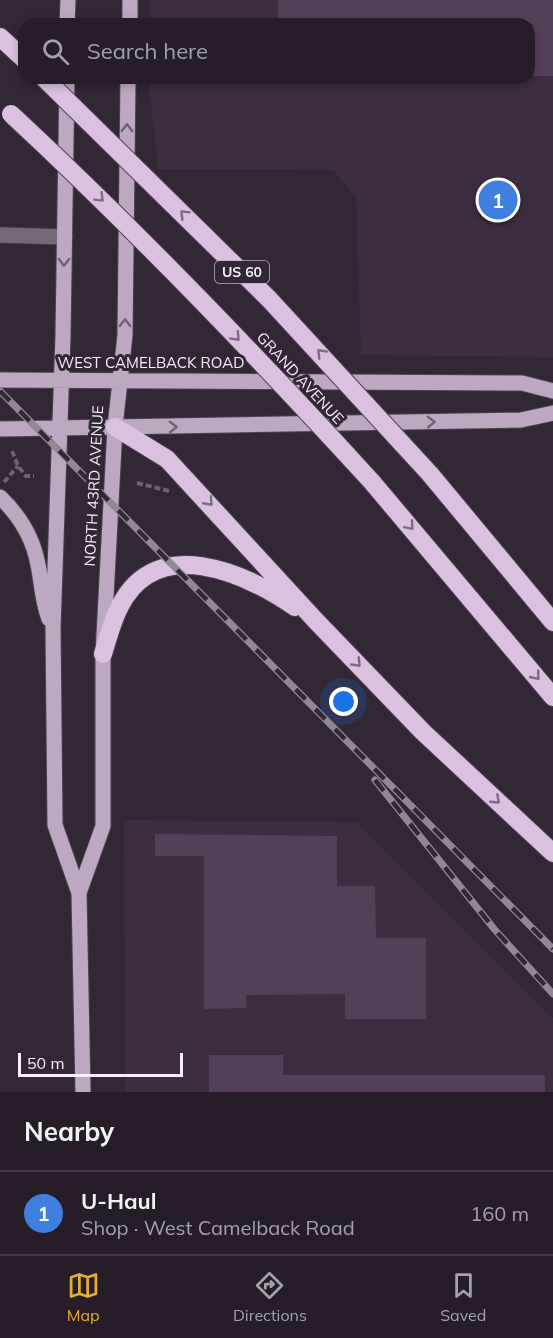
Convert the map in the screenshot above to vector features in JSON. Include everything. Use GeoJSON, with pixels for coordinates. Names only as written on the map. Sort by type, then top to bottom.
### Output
{"type":"FeatureCollection","features":[{"type":"Feature","properties":{"kind":"highway"},"geometry":{"type":"LineString","coordinates":[[4,41],[18,54]]}},
{"type":"Feature","properties":{"kind":"highway","name":"GRAND AVENUE"},"geometry":{"type":"LineString","coordinates":[[50,84],[223,252],[327,360],[430,474],[553,622]]}},
{"type":"Feature","properties":{"kind":"highway","name":"GRAND AVENUE"},"geometry":{"type":"LineString","coordinates":[[6,109],[75,173],[221,321],[372,482],[553,697]]}},
{"type":"Feature","properties":{"kind":"highway"},"geometry":{"type":"LineString","coordinates":[[115,427],[167,459],[316,621],[423,732],[553,854]]}},
{"type":"Feature","properties":{"kind":"highway"},"geometry":{"type":"LineString","coordinates":[[103,654],[120,605],[133,588],[152,573],[174,566],[210,567],[234,574],[282,598],[316,621]]}},
{"type":"Feature","properties":{"kind":"main road"},"geometry":{"type":"LineString","coordinates":[[68,0],[68,18]]}},
{"type":"Feature","properties":{"kind":"main road"},"geometry":{"type":"LineString","coordinates":[[130,0],[130,18]]}},
{"type":"Feature","properties":{"kind":"main road","name":"NORTH 43RD AVENUE"},"geometry":{"type":"LineString","coordinates":[[67,84],[65,237],[53,628],[55,825],[79,893],[83,1092]]}},
{"type":"Feature","properties":{"kind":"main road","name":"NORTH 43RD AVENUE"},"geometry":{"type":"LineString","coordinates":[[79,893],[103,826],[103,654],[118,381],[125,335],[128,84]]}},
{"type":"Feature","properties":{"kind":"main road","name":"WEST CAMELBACK ROAD"},"geometry":{"type":"LineString","coordinates":[[0,380],[522,383],[553,391]]}},
{"type":"Feature","properties":{"kind":"main road"},"geometry":{"type":"LineString","coordinates":[[0,429],[521,420],[553,413]]}},
{"type":"Feature","properties":{"kind":"main road"},"geometry":{"type":"LineString","coordinates":[[1,491],[32,543],[43,605],[53,628]]}},
{"type":"Feature","properties":{"kind":"lane"},"geometry":{"type":"LineString","coordinates":[[0,235],[65,237]]}},
{"type":"Feature","properties":{"kind":"path"},"geometry":{"type":"LineString","coordinates":[[12,451],[18,466],[26,476],[34,477]]}},
{"type":"Feature","properties":{"kind":"path"},"geometry":{"type":"LineString","coordinates":[[1,491],[18,466]]}},
{"type":"Feature","properties":{"kind":"path"},"geometry":{"type":"LineString","coordinates":[[137,483],[174,493]]}},
{"type":"Feature","properties":{"kind":"shaded area"},"geometry":{"type":"Polygon","coordinates":[[[150,0],[553,0],[553,357],[361,355],[356,198],[333,170],[158,169],[150,95],[150,84],[535,84],[535,18],[150,18],[150,0]]]}},
{"type":"Feature","properties":{"kind":"shaded area"},"geometry":{"type":"Polygon","coordinates":[[[124,820],[357,822],[553,1018],[553,1092],[125,1092],[124,820]]]}},
{"type":"Feature","properties":{"kind":"building"},"geometry":{"type":"Polygon","coordinates":[[[278,0],[553,0],[553,76],[535,76],[535,18],[278,18],[278,0]]]}},
{"type":"Feature","properties":{"kind":"building"},"geometry":{"type":"Polygon","coordinates":[[[155,834],[337,836],[337,886],[375,886],[376,938],[426,938],[426,1019],[345,1019],[345,994],[246,995],[246,1008],[204,1009],[204,856],[155,856],[155,834]]]}},
{"type":"Feature","properties":{"kind":"building"},"geometry":{"type":"Polygon","coordinates":[[[209,1055],[283,1055],[283,1075],[545,1075],[545,1092],[209,1092],[209,1055]]]}},
{"type":"Feature","properties":{"kind":"railway"},"geometry":{"type":"LineString","coordinates":[[0,391],[553,949]]}},
{"type":"Feature","properties":{"kind":"railway"},"geometry":{"type":"LineString","coordinates":[[375,780],[495,930],[553,994]]}},
{"type":"Feature","properties":{"kind":"place","name":"U-Haul"},"geometry":{"type":"Point","coordinates":[498,200]}}]}
